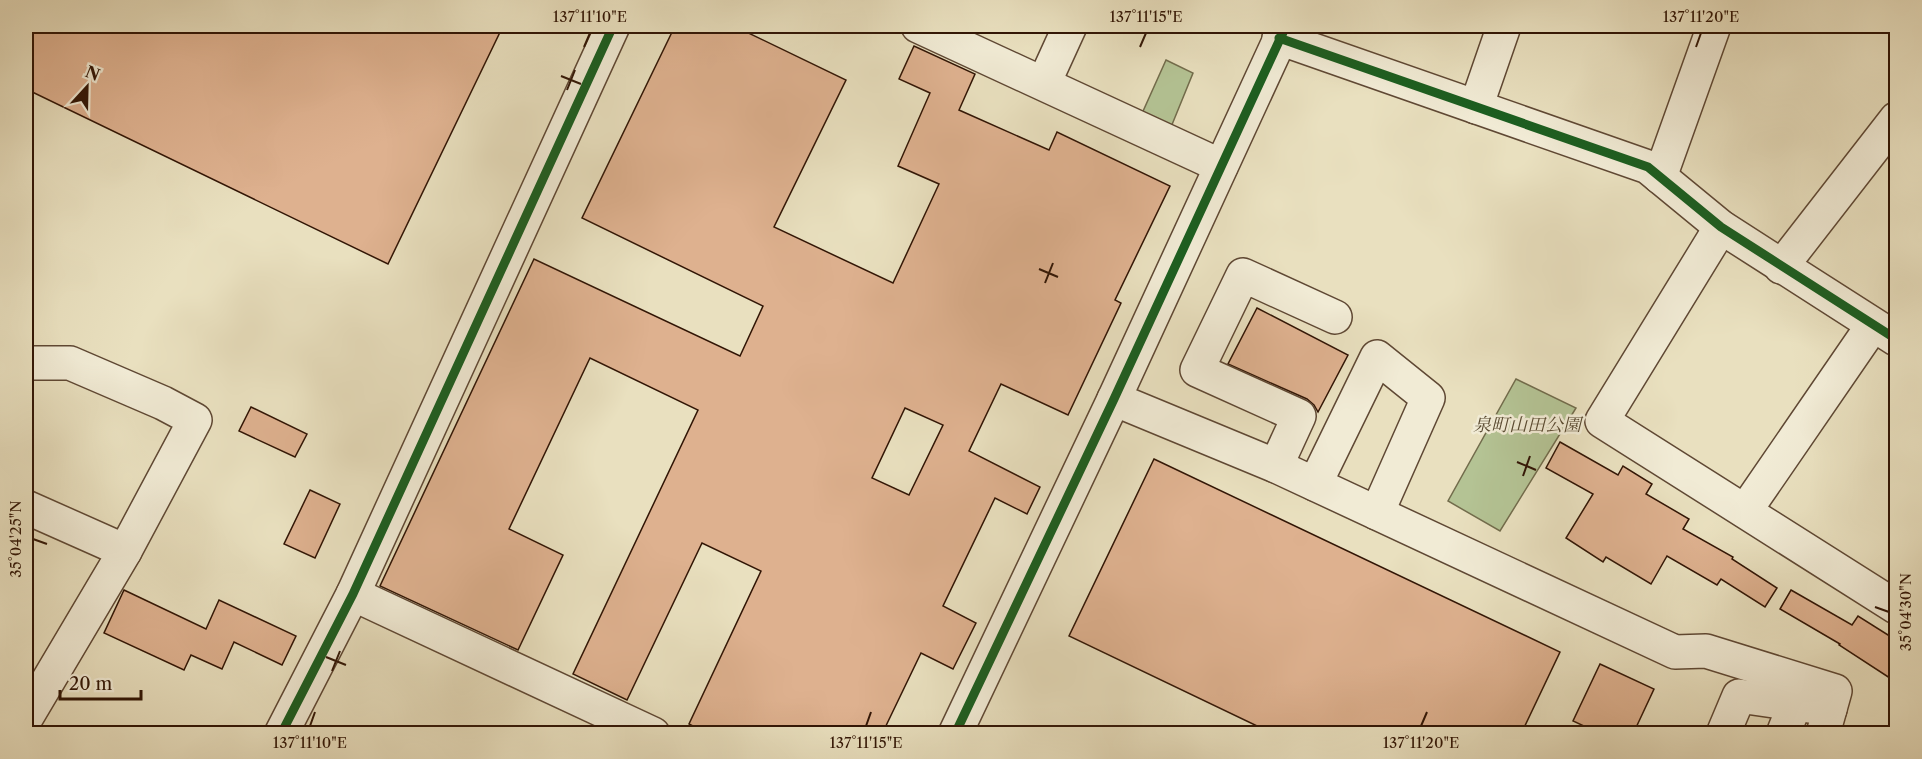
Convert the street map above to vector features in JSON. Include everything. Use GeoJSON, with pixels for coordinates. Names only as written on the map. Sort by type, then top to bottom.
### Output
{"type":"FeatureCollection","features":[{"type":"Feature","properties":{"kind":"street"},"geometry":{"type":"LineString","coordinates":[[281,734],[353,594],[613,26]]}},
{"type":"Feature","properties":{"kind":"street"},"geometry":{"type":"LineString","coordinates":[[918,26],[1221,166]]}},
{"type":"Feature","properties":{"kind":"street"},"geometry":{"type":"LineString","coordinates":[[1044,83],[1071,26]]}},
{"type":"Feature","properties":{"kind":"street"},"geometry":{"type":"LineString","coordinates":[[1476,107],[1504,26]]}},
{"type":"Feature","properties":{"kind":"street"},"geometry":{"type":"LineString","coordinates":[[1660,177],[1714,26]]}},
{"type":"Feature","properties":{"kind":"street"},"geometry":{"type":"LineString","coordinates":[[955,734],[1114,399],[1282,32],[1476,107],[1648,166],[1721,227],[1885,332],[1745,512]]}},
{"type":"Feature","properties":{"kind":"street"},"geometry":{"type":"LineString","coordinates":[[1781,267],[1896,119]]}},
{"type":"Feature","properties":{"kind":"street"},"geometry":{"type":"LineString","coordinates":[[1721,227],[1602,421],[1896,607]]}},
{"type":"Feature","properties":{"kind":"street"},"geometry":{"type":"LineString","coordinates":[[1276,466],[1299,416],[1197,370],[1243,275],[1335,317]]}},
{"type":"Feature","properties":{"kind":"street"},"geometry":{"type":"LineString","coordinates":[[1315,484],[1377,357],[1428,398],[1377,513]]}},
{"type":"Feature","properties":{"kind":"street"},"geometry":{"type":"LineString","coordinates":[[26,363],[70,363],[163,403],[195,420],[126,551],[26,718]]}},
{"type":"Feature","properties":{"kind":"street"},"geometry":{"type":"LineString","coordinates":[[1114,399],[1276,466],[1675,652],[1706,651],[1835,691],[1826,721],[1789,719],[1739,696],[1723,734]]}},
{"type":"Feature","properties":{"kind":"street"},"geometry":{"type":"LineString","coordinates":[[26,507],[126,551]]}},
{"type":"Feature","properties":{"kind":"street"},"geometry":{"type":"LineString","coordinates":[[353,594],[652,734]]}},
{"type":"Feature","properties":{"kind":"green space"},"geometry":{"type":"Polygon","coordinates":[[[1166,60],[1193,73],[1169,132],[1140,118],[1166,60]]]}},
{"type":"Feature","properties":{"kind":"green space","name":"泉町山田公園"},"geometry":{"type":"Polygon","coordinates":[[[1516,379],[1576,408],[1500,531],[1448,501],[1516,379]]]}},
{"type":"Feature","properties":{"kind":"building"},"geometry":{"type":"Polygon","coordinates":[[[26,26],[503,26],[388,264],[26,89],[26,26]]]}},
{"type":"Feature","properties":{"kind":"building"},"geometry":{"type":"Polygon","coordinates":[[[675,26],[734,26],[846,80],[774,227],[893,283],[939,184],[898,166],[930,93],[899,79],[914,46],[975,74],[959,110],[1049,150],[1057,132],[1170,186],[1115,300],[1121,303],[1068,415],[1001,384],[969,451],[1040,487],[1027,514],[995,498],[943,606],[976,623],[953,669],[921,653],[882,734],[708,734],[689,724],[761,571],[702,543],[627,700],[573,674],[698,410],[590,358],[509,529],[563,555],[518,650],[380,586],[534,259],[740,356],[763,306],[582,218],[675,26]],[[905,408],[872,478],[909,495],[943,425],[905,408]]]}},
{"type":"Feature","properties":{"kind":"building"},"geometry":{"type":"Polygon","coordinates":[[[1257,308],[1348,355],[1318,412],[1307,399],[1228,364],[1257,308]]]}},
{"type":"Feature","properties":{"kind":"building"},"geometry":{"type":"Polygon","coordinates":[[[251,407],[307,434],[295,457],[239,431],[251,407]]]}},
{"type":"Feature","properties":{"kind":"building"},"geometry":{"type":"Polygon","coordinates":[[[1560,442],[1618,475],[1623,466],[1652,484],[1646,494],[1689,519],[1683,529],[1733,557],[1732,559],[1777,588],[1765,607],[1721,579],[1717,585],[1667,556],[1651,584],[1606,557],[1603,562],[1566,538],[1593,494],[1546,468],[1560,442]]]}},
{"type":"Feature","properties":{"kind":"building"},"geometry":{"type":"Polygon","coordinates":[[[1154,459],[1560,652],[1521,734],[1274,734],[1069,636],[1154,459]]]}},
{"type":"Feature","properties":{"kind":"building"},"geometry":{"type":"Polygon","coordinates":[[[310,490],[340,504],[315,558],[284,544],[310,490]]]}},
{"type":"Feature","properties":{"kind":"building"},"geometry":{"type":"Polygon","coordinates":[[[124,590],[206,629],[219,600],[296,636],[282,665],[234,642],[222,669],[191,655],[184,670],[104,633],[124,590]]]}},
{"type":"Feature","properties":{"kind":"building"},"geometry":{"type":"Polygon","coordinates":[[[1791,590],[1852,625],[1858,616],[1896,640],[1896,682],[1840,644],[1780,609],[1791,590]]]}},
{"type":"Feature","properties":{"kind":"building"},"geometry":{"type":"Polygon","coordinates":[[[1600,664],[1654,689],[1633,734],[1601,734],[1573,721],[1600,664]]]}},
{"type":"Feature","properties":{"kind":"cycle path"},"geometry":{"type":"LineString","coordinates":[[281,734],[353,594],[613,26]]}},
{"type":"Feature","properties":{"kind":"cycle path"},"geometry":{"type":"LineString","coordinates":[[955,734],[1114,399],[1286,26]]}},
{"type":"Feature","properties":{"kind":"cycle path"},"geometry":{"type":"LineString","coordinates":[[1279,38],[1648,167],[1721,227],[1896,339]]}}]}
